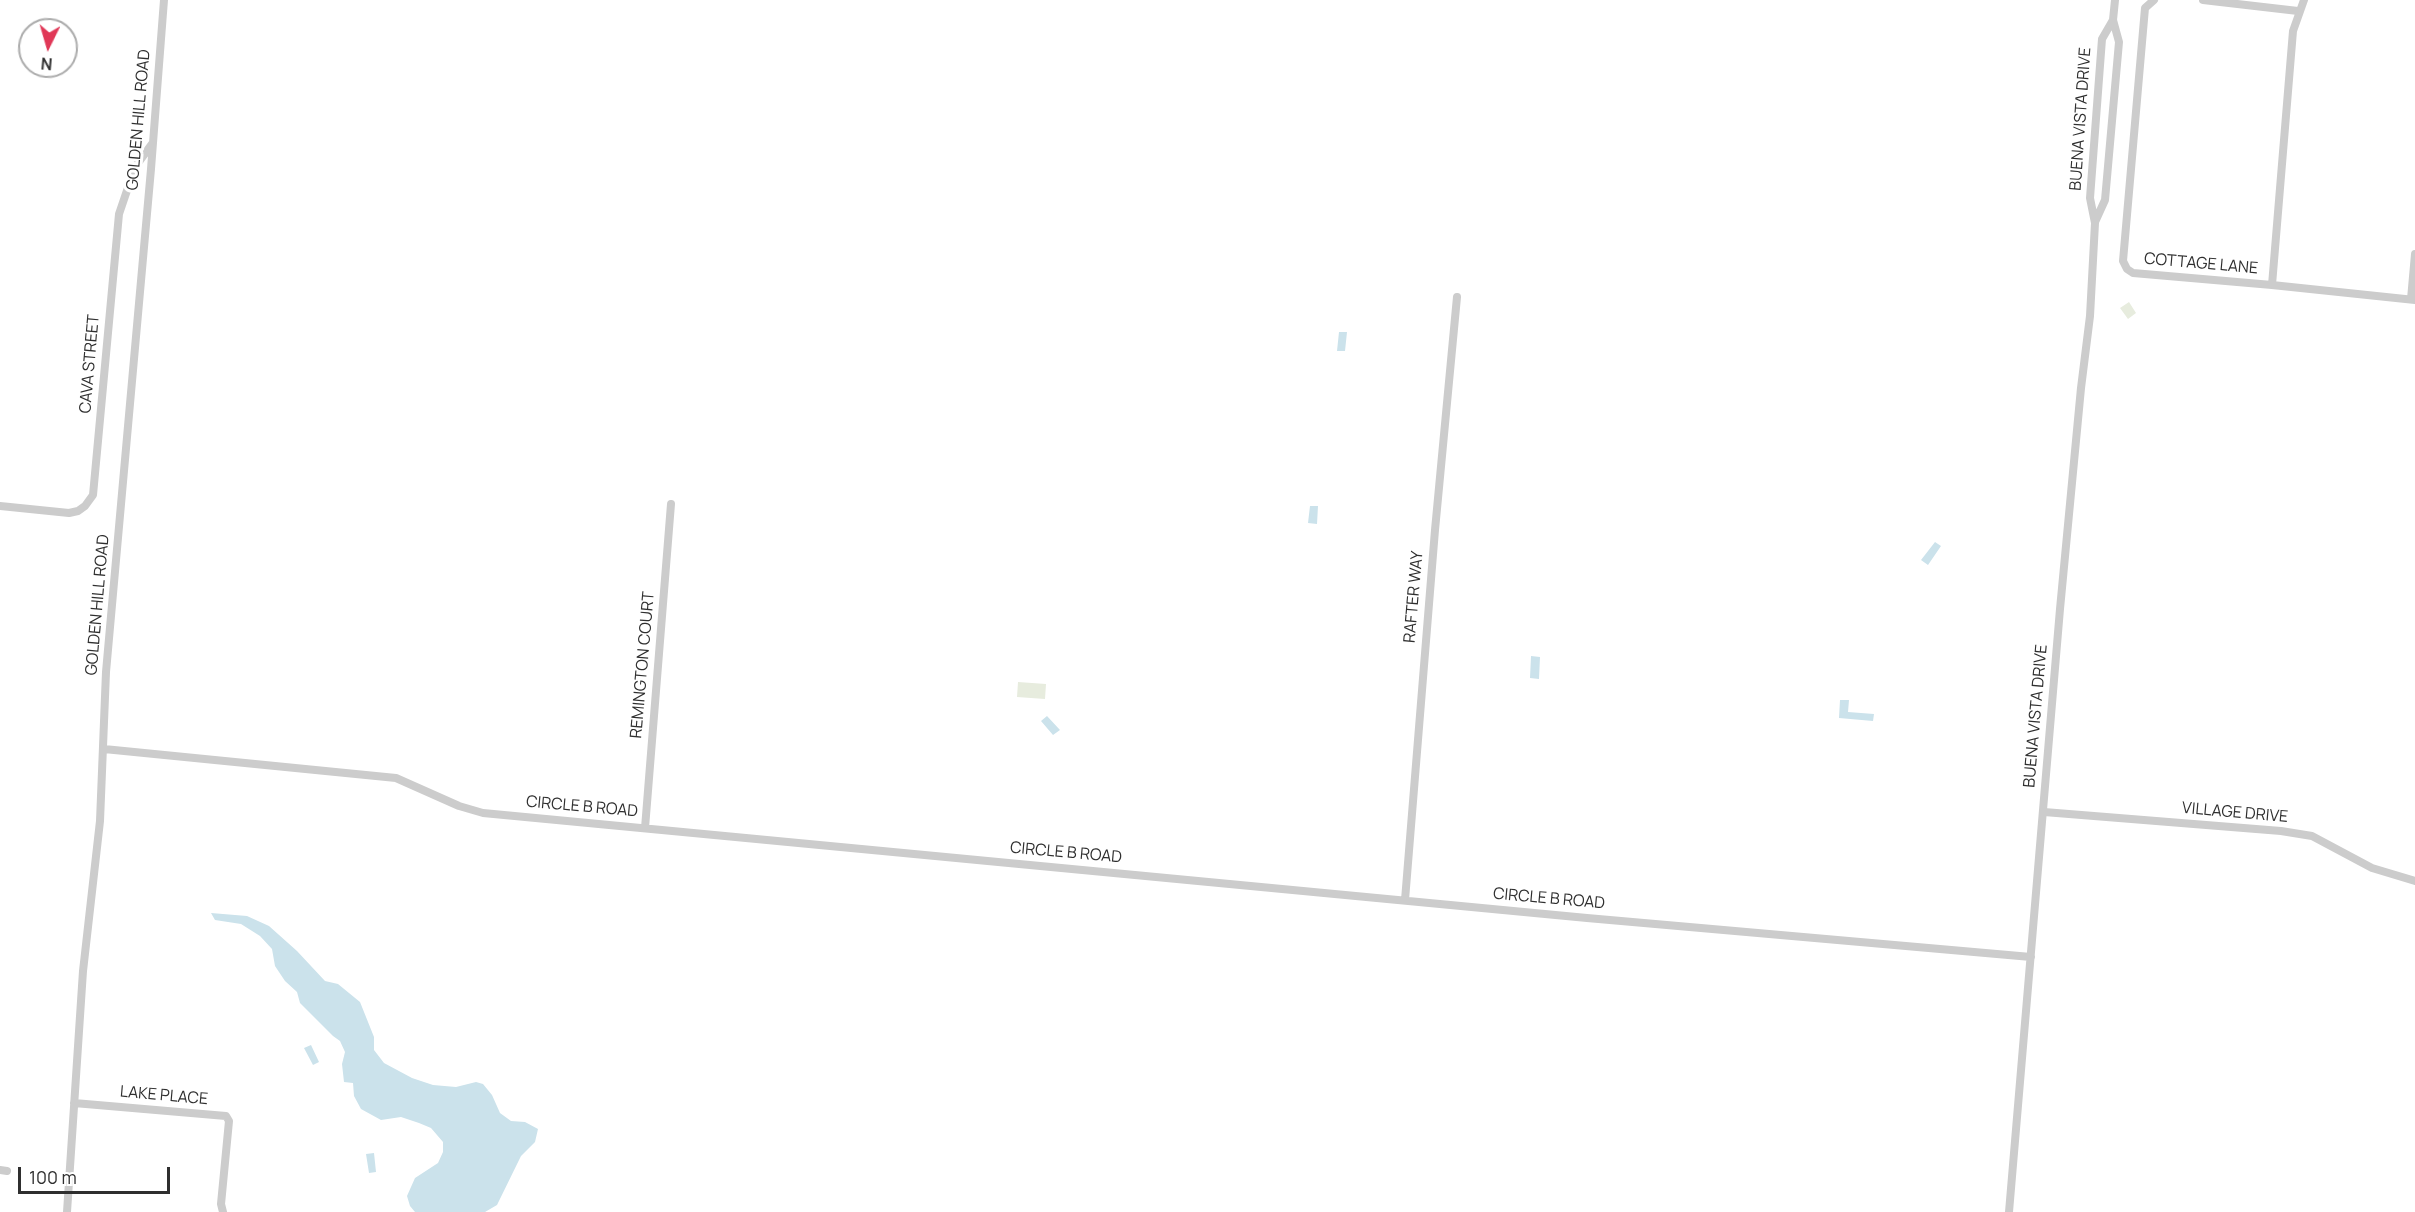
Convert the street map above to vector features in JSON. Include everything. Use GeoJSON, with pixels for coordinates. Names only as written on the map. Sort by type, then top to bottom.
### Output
{"type":"FeatureCollection","features":[{"type":"Feature","properties":{"kind":"street","name":"GOLDEN HILL ROAD"},"geometry":{"type":"LineString","coordinates":[[67,1212],[83,971],[96,862],[104,749],[106,672],[164,0]]}},
{"type":"Feature","properties":{"kind":"street","name":"BUENA VISTA DRIVE"},"geometry":{"type":"LineString","coordinates":[[2095,223],[2105,200],[2119,42],[2113,20],[2115,0]]}},
{"type":"Feature","properties":{"kind":"street","name":"COTTAGE LANE"},"geometry":{"type":"LineString","coordinates":[[2154,0],[2145,8],[2123,261],[2127,269],[2133,273],[2272,285],[2293,31],[2298,11],[2304,0]]}},
{"type":"Feature","properties":{"kind":"street"},"geometry":{"type":"LineString","coordinates":[[2203,0],[2298,11]]}},
{"type":"Feature","properties":{"kind":"street","name":"BUENA VISTA DRIVE"},"geometry":{"type":"LineString","coordinates":[[2009,1212],[2075,447],[2090,316],[2095,223],[2090,198],[2102,39],[2113,20]]}},
{"type":"Feature","properties":{"kind":"street","name":"CAVA STREET"},"geometry":{"type":"LineString","coordinates":[[0,506],[69,513],[85,506],[93,495],[119,214],[135,167],[152,143]]}},
{"type":"Feature","properties":{"kind":"street"},"geometry":{"type":"LineString","coordinates":[[2272,285],[2413,300],[2415,254]]}},
{"type":"Feature","properties":{"kind":"street","name":"RAFTER WAY"},"geometry":{"type":"LineString","coordinates":[[1405,900],[1434,530],[1457,297]]}},
{"type":"Feature","properties":{"kind":"street","name":"REMINGTON COURT"},"geometry":{"type":"LineString","coordinates":[[645,828],[671,504]]}},
{"type":"Feature","properties":{"kind":"street","name":"CIRCLE B ROAD"},"geometry":{"type":"LineString","coordinates":[[104,749],[387,776],[459,806],[483,813],[2031,957]]}},
{"type":"Feature","properties":{"kind":"street","name":"VILLAGE DRIVE"},"geometry":{"type":"LineString","coordinates":[[2044,812],[2281,831],[2312,836],[2372,868],[2415,881]]}},
{"type":"Feature","properties":{"kind":"street","name":"LAKE PLACE"},"geometry":{"type":"LineString","coordinates":[[74,1104],[226,1116],[229,1121],[221,1204],[223,1212]]}},
{"type":"Feature","properties":{"kind":"shaded area"},"geometry":{"type":"Polygon","coordinates":[[[2129,302],[2136,313],[2128,319],[2120,308],[2129,302]]]}},
{"type":"Feature","properties":{"kind":"shaded area"},"geometry":{"type":"Polygon","coordinates":[[[1018,682],[1046,684],[1045,699],[1017,697],[1018,682]]]}},
{"type":"Feature","properties":{"kind":"water"},"geometry":{"type":"Polygon","coordinates":[[[1339,332],[1347,332],[1345,351],[1337,351],[1339,332]]]}},
{"type":"Feature","properties":{"kind":"water"},"geometry":{"type":"Polygon","coordinates":[[[1310,506],[1318,506],[1317,524],[1308,523],[1310,506]]]}},
{"type":"Feature","properties":{"kind":"water"},"geometry":{"type":"Polygon","coordinates":[[[1935,542],[1941,546],[1928,565],[1921,560],[1935,542]]]}},
{"type":"Feature","properties":{"kind":"water"},"geometry":{"type":"Polygon","coordinates":[[[1531,656],[1540,657],[1539,679],[1530,678],[1531,656]]]}},
{"type":"Feature","properties":{"kind":"water"},"geometry":{"type":"Polygon","coordinates":[[[1840,700],[1849,700],[1848,712],[1874,714],[1873,721],[1839,718],[1840,700]]]}},
{"type":"Feature","properties":{"kind":"water"},"geometry":{"type":"Polygon","coordinates":[[[1047,716],[1060,730],[1053,735],[1041,721],[1047,716]]]}},
{"type":"Feature","properties":{"kind":"water"},"geometry":{"type":"Polygon","coordinates":[[[211,913],[247,916],[269,926],[325,981],[338,984],[360,1002],[374,1037],[374,1050],[384,1063],[412,1078],[433,1085],[456,1087],[476,1082],[483,1084],[492,1095],[500,1113],[511,1121],[525,1122],[538,1129],[535,1142],[521,1156],[497,1205],[485,1212],[415,1212],[407,1196],[415,1178],[438,1163],[443,1152],[443,1142],[431,1128],[419,1123],[401,1117],[381,1120],[361,1109],[354,1096],[353,1083],[344,1082],[342,1064],[345,1052],[340,1041],[300,1003],[297,992],[285,981],[275,966],[272,949],[260,936],[241,924],[215,920],[211,913]]]}},
{"type":"Feature","properties":{"kind":"water"},"geometry":{"type":"Polygon","coordinates":[[[311,1045],[319,1062],[313,1065],[304,1048],[311,1045]]]}},
{"type":"Feature","properties":{"kind":"water"},"geometry":{"type":"Polygon","coordinates":[[[374,1153],[376,1172],[369,1173],[366,1154],[374,1153]]]}}]}
